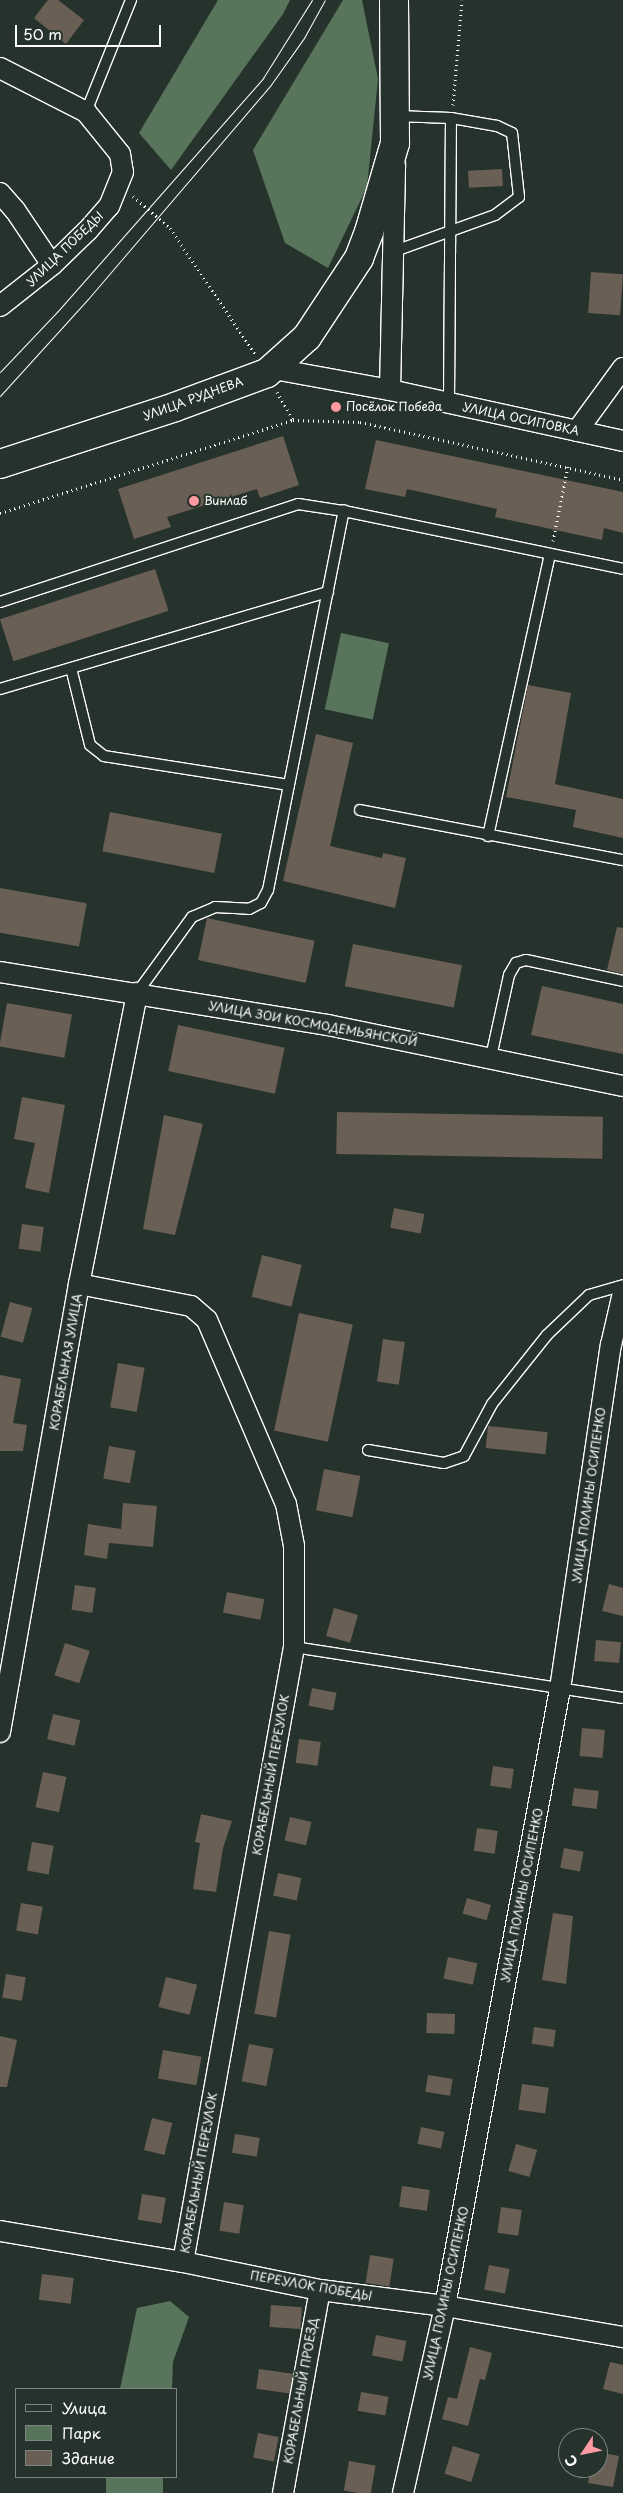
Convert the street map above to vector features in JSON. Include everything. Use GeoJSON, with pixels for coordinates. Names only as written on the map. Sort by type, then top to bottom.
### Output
{"type":"FeatureCollection","features":[{"type":"Feature","properties":{"kind":"main road"},"geometry":{"type":"LineString","coordinates":[[270,371],[307,337],[358,258],[370,232],[395,130],[394,0]]}},
{"type":"Feature","properties":{"kind":"main road","name":"УЛИЦА РУДНЕВА"},"geometry":{"type":"LineString","coordinates":[[0,464],[175,407],[270,371]]}},
{"type":"Feature","properties":{"kind":"street","name":"УЛИЦА ПОБЕДЫ"},"geometry":{"type":"LineString","coordinates":[[0,68],[86,112],[120,154],[123,172],[109,206],[52,265],[0,306]]}},
{"type":"Feature","properties":{"kind":"street"},"geometry":{"type":"LineString","coordinates":[[270,371],[390,390],[395,251],[395,130]]}},
{"type":"Feature","properties":{"kind":"street"},"geometry":{"type":"LineString","coordinates":[[0,193],[15,210],[52,265]]}},
{"type":"Feature","properties":{"kind":"street"},"geometry":{"type":"LineString","coordinates":[[577,431],[623,368]]}},
{"type":"Feature","properties":{"kind":"street","name":"УЛИЦА ОСИПОВКА"},"geometry":{"type":"LineString","coordinates":[[390,390],[623,440]]}},
{"type":"Feature","properties":{"kind":"street","name":"УЛИЦА ЗОИ КОСМОДЕМЬЯНСКОЙ"},"geometry":{"type":"LineString","coordinates":[[0,972],[328,1025],[491,1057],[623,1086]]}},
{"type":"Feature","properties":{"kind":"street","name":"КОРАБЕЛЬНАЯ УЛИЦА"},"geometry":{"type":"LineString","coordinates":[[0,1732],[79,1284],[137,993]]}},
{"type":"Feature","properties":{"kind":"street","name":"КОРАБЕЛЬНЫЙ ПЕРЕУЛОК"},"geometry":{"type":"LineString","coordinates":[[79,1284],[191,1306],[208,1320],[219,1341],[286,1504],[294,1546],[294,1647],[183,2262]]}},
{"type":"Feature","properties":{"kind":"street","name":"УЛИЦА ПОЛИНЫ ОСИПЕНКО"},"geometry":{"type":"LineString","coordinates":[[402,2493],[445,2306],[560,1689],[611,1345],[623,1294]]}},
{"type":"Feature","properties":{"kind":"street","name":"ПЕРЕУЛОК ПОБЕДЫ"},"geometry":{"type":"LineString","coordinates":[[0,2231],[183,2262],[320,2290],[445,2306],[623,2337]]}},
{"type":"Feature","properties":{"kind":"street","name":"КОРАБЕЛЬНЫЙ ПРОЕЗД"},"geometry":{"type":"LineString","coordinates":[[283,2493],[320,2290]]}},
{"type":"Feature","properties":{"kind":"lane"},"geometry":{"type":"LineString","coordinates":[[86,112],[131,0]]}},
{"type":"Feature","properties":{"kind":"lane"},"geometry":{"type":"LineString","coordinates":[[449,402],[451,118]]}},
{"type":"Feature","properties":{"kind":"lane"},"geometry":{"type":"LineString","coordinates":[[395,130],[451,118],[497,126],[512,133],[519,197],[495,216],[395,251]]}},
{"type":"Feature","properties":{"kind":"lane"},"geometry":{"type":"LineString","coordinates":[[0,602],[298,504],[344,511],[623,569]]}},
{"type":"Feature","properties":{"kind":"lane"},"geometry":{"type":"LineString","coordinates":[[137,993],[192,918],[215,907],[248,910],[261,903],[268,890],[344,511]]}},
{"type":"Feature","properties":{"kind":"lane"},"geometry":{"type":"LineString","coordinates":[[488,836],[550,554]]}},
{"type":"Feature","properties":{"kind":"lane"},"geometry":{"type":"LineString","coordinates":[[0,689],[328,592]]}},
{"type":"Feature","properties":{"kind":"lane"},"geometry":{"type":"LineString","coordinates":[[71,668],[90,745],[104,756],[289,784]]}},
{"type":"Feature","properties":{"kind":"lane"},"geometry":{"type":"LineString","coordinates":[[360,810],[488,836],[623,860]]}},
{"type":"Feature","properties":{"kind":"lane"},"geometry":{"type":"LineString","coordinates":[[491,1057],[509,975],[516,963],[526,960],[623,981]]}},
{"type":"Feature","properties":{"kind":"lane"},"geometry":{"type":"LineString","coordinates":[[368,1450],[444,1463],[464,1456],[492,1404],[547,1335],[589,1295],[623,1285]]}},
{"type":"Feature","properties":{"kind":"lane"},"geometry":{"type":"LineString","coordinates":[[294,1647],[623,1698]]}},
{"type":"Feature","properties":{"kind":"path"},"geometry":{"type":"LineString","coordinates":[[451,118],[462,0]]}},
{"type":"Feature","properties":{"kind":"path"},"geometry":{"type":"LineString","coordinates":[[119,184],[170,228],[270,371],[293,420]]}},
{"type":"Feature","properties":{"kind":"path"},"geometry":{"type":"LineString","coordinates":[[0,512],[293,420],[360,422],[568,466],[623,480]]}},
{"type":"Feature","properties":{"kind":"path"},"geometry":{"type":"LineString","coordinates":[[550,554],[568,466]]}},
{"type":"Feature","properties":{"kind":"green space"},"geometry":{"type":"Polygon","coordinates":[[[218,0],[290,0],[283,14],[171,170],[139,133],[218,0]]]}},
{"type":"Feature","properties":{"kind":"green space"},"geometry":{"type":"Polygon","coordinates":[[[343,0],[362,0],[378,79],[367,187],[328,268],[285,243],[253,150],[343,0]]]}},
{"type":"Feature","properties":{"kind":"green space"},"geometry":{"type":"Polygon","coordinates":[[[341,633],[389,643],[373,719],[325,709],[341,633]]]}},
{"type":"Feature","properties":{"kind":"green space"},"geometry":{"type":"Polygon","coordinates":[[[170,2301],[189,2317],[173,2362],[172,2388],[120,2388],[137,2308],[170,2301]]]}},
{"type":"Feature","properties":{"kind":"green space"},"geometry":{"type":"Polygon","coordinates":[[[106,2478],[163,2478],[163,2493],[106,2493],[106,2478]]]}},
{"type":"Feature","properties":{"kind":"building"},"geometry":{"type":"Polygon","coordinates":[[[48,0],[58,0],[84,20],[66,44],[34,18],[48,0]]]}},
{"type":"Feature","properties":{"kind":"building"},"geometry":{"type":"Polygon","coordinates":[[[502,169],[503,186],[469,188],[468,171],[502,169]]]}},
{"type":"Feature","properties":{"kind":"building"},"geometry":{"type":"Polygon","coordinates":[[[591,272],[623,274],[620,315],[588,313],[591,272]]]}},
{"type":"Feature","properties":{"kind":"building"},"geometry":{"type":"Polygon","coordinates":[[[283,436],[299,485],[260,498],[257,489],[167,517],[171,527],[134,539],[118,489],[283,436]]]}},
{"type":"Feature","properties":{"kind":"building"},"geometry":{"type":"Polygon","coordinates":[[[376,440],[623,492],[623,533],[604,528],[602,540],[495,517],[497,509],[407,489],[405,497],[365,489],[376,440]]]}},
{"type":"Feature","properties":{"kind":"building"},"geometry":{"type":"Polygon","coordinates":[[[155,569],[169,611],[14,661],[0,619],[155,569]]]}},
{"type":"Feature","properties":{"kind":"building"},"geometry":{"type":"Polygon","coordinates":[[[528,685],[571,693],[555,784],[623,799],[623,838],[573,827],[576,810],[506,797],[528,685]]]}},
{"type":"Feature","properties":{"kind":"building"},"geometry":{"type":"Polygon","coordinates":[[[316,734],[353,743],[330,846],[382,858],[383,853],[406,858],[395,908],[283,881],[316,734]]]}},
{"type":"Feature","properties":{"kind":"building"},"geometry":{"type":"Polygon","coordinates":[[[110,812],[222,834],[214,873],[102,851],[110,812]]]}},
{"type":"Feature","properties":{"kind":"building"},"geometry":{"type":"Polygon","coordinates":[[[0,888],[87,903],[79,947],[0,933],[0,888]]]}},
{"type":"Feature","properties":{"kind":"building"},"geometry":{"type":"Polygon","coordinates":[[[207,918],[315,941],[306,983],[198,960],[207,918]]]}},
{"type":"Feature","properties":{"kind":"building"},"geometry":{"type":"Polygon","coordinates":[[[617,927],[623,928],[623,974],[607,970],[617,927]]]}},
{"type":"Feature","properties":{"kind":"building"},"geometry":{"type":"Polygon","coordinates":[[[353,944],[462,965],[454,1007],[345,986],[353,944]]]}},
{"type":"Feature","properties":{"kind":"building"},"geometry":{"type":"Polygon","coordinates":[[[542,986],[623,1004],[623,1054],[531,1035],[542,986]]]}},
{"type":"Feature","properties":{"kind":"building"},"geometry":{"type":"Polygon","coordinates":[[[7,1003],[72,1014],[64,1058],[0,1046],[7,1003]]]}},
{"type":"Feature","properties":{"kind":"building"},"geometry":{"type":"Polygon","coordinates":[[[178,1025],[285,1048],[275,1094],[168,1071],[178,1025]]]}},
{"type":"Feature","properties":{"kind":"building"},"geometry":{"type":"Polygon","coordinates":[[[22,1097],[65,1105],[49,1193],[25,1188],[35,1143],[14,1139],[22,1097]]]}},
{"type":"Feature","properties":{"kind":"building"},"geometry":{"type":"Polygon","coordinates":[[[337,1112],[603,1117],[602,1159],[336,1154],[337,1112]]]}},
{"type":"Feature","properties":{"kind":"building"},"geometry":{"type":"Polygon","coordinates":[[[164,1115],[203,1124],[175,1235],[143,1229],[164,1115]]]}},
{"type":"Feature","properties":{"kind":"building"},"geometry":{"type":"Polygon","coordinates":[[[394,1208],[424,1214],[421,1234],[390,1228],[394,1208]]]}},
{"type":"Feature","properties":{"kind":"building"},"geometry":{"type":"Polygon","coordinates":[[[22,1224],[44,1227],[40,1252],[19,1249],[22,1224]]]}},
{"type":"Feature","properties":{"kind":"building"},"geometry":{"type":"Polygon","coordinates":[[[262,1255],[302,1265],[291,1307],[252,1297],[262,1255]]]}},
{"type":"Feature","properties":{"kind":"building"},"geometry":{"type":"Polygon","coordinates":[[[10,1302],[32,1308],[23,1343],[1,1337],[10,1302]]]}},
{"type":"Feature","properties":{"kind":"building"},"geometry":{"type":"Polygon","coordinates":[[[299,1313],[353,1324],[328,1442],[274,1430],[299,1313]]]}},
{"type":"Feature","properties":{"kind":"building"},"geometry":{"type":"Polygon","coordinates":[[[383,1339],[405,1342],[399,1385],[377,1382],[383,1339]]]}},
{"type":"Feature","properties":{"kind":"building"},"geometry":{"type":"Polygon","coordinates":[[[118,1363],[145,1368],[137,1412],[110,1407],[118,1363]]]}},
{"type":"Feature","properties":{"kind":"building"},"geometry":{"type":"Polygon","coordinates":[[[0,1375],[21,1379],[13,1423],[27,1425],[23,1451],[0,1451],[0,1375]]]}},
{"type":"Feature","properties":{"kind":"building"},"geometry":{"type":"Polygon","coordinates":[[[488,1426],[548,1432],[545,1454],[486,1448],[488,1426]]]}},
{"type":"Feature","properties":{"kind":"building"},"geometry":{"type":"Polygon","coordinates":[[[109,1446],[136,1451],[130,1483],[103,1478],[109,1446]]]}},
{"type":"Feature","properties":{"kind":"building"},"geometry":{"type":"Polygon","coordinates":[[[324,1469],[360,1476],[352,1517],[316,1510],[324,1469]]]}},
{"type":"Feature","properties":{"kind":"building"},"geometry":{"type":"Polygon","coordinates":[[[123,1503],[157,1506],[153,1547],[109,1543],[107,1559],[84,1555],[88,1524],[121,1529],[123,1503]]]}},
{"type":"Feature","properties":{"kind":"building"},"geometry":{"type":"Polygon","coordinates":[[[609,1584],[623,1588],[623,1616],[602,1611],[609,1584]]]}},
{"type":"Feature","properties":{"kind":"building"},"geometry":{"type":"Polygon","coordinates":[[[75,1585],[96,1588],[92,1613],[72,1610],[75,1585]]]}},
{"type":"Feature","properties":{"kind":"building"},"geometry":{"type":"Polygon","coordinates":[[[227,1592],[264,1599],[260,1620],[223,1613],[227,1592]]]}},
{"type":"Feature","properties":{"kind":"building"},"geometry":{"type":"Polygon","coordinates":[[[334,1608],[358,1615],[350,1643],[326,1636],[334,1608]]]}},
{"type":"Feature","properties":{"kind":"building"},"geometry":{"type":"Polygon","coordinates":[[[596,1640],[621,1642],[619,1663],[594,1661],[596,1640]]]}},
{"type":"Feature","properties":{"kind":"building"},"geometry":{"type":"Polygon","coordinates":[[[65,1643],[90,1651],[79,1683],[54,1675],[65,1643]]]}},
{"type":"Feature","properties":{"kind":"building"},"geometry":{"type":"Polygon","coordinates":[[[312,1688],[337,1693],[333,1710],[309,1706],[312,1688]]]}},
{"type":"Feature","properties":{"kind":"building"},"geometry":{"type":"Polygon","coordinates":[[[53,1714],[80,1720],[74,1746],[47,1739],[53,1714]]]}},
{"type":"Feature","properties":{"kind":"building"},"geometry":{"type":"Polygon","coordinates":[[[582,1728],[605,1730],[602,1758],[580,1756],[582,1728]]]}},
{"type":"Feature","properties":{"kind":"building"},"geometry":{"type":"Polygon","coordinates":[[[299,1739],[321,1742],[317,1766],[296,1763],[299,1739]]]}},
{"type":"Feature","properties":{"kind":"building"},"geometry":{"type":"Polygon","coordinates":[[[493,1766],[514,1769],[511,1789],[490,1786],[493,1766]]]}},
{"type":"Feature","properties":{"kind":"building"},"geometry":{"type":"Polygon","coordinates":[[[43,1772],[66,1777],[59,1812],[36,1807],[43,1772]]]}},
{"type":"Feature","properties":{"kind":"building"},"geometry":{"type":"Polygon","coordinates":[[[574,1788],[599,1791],[597,1809],[572,1806],[574,1788]]]}},
{"type":"Feature","properties":{"kind":"building"},"geometry":{"type":"Polygon","coordinates":[[[201,1814],[232,1821],[223,1848],[216,1892],[193,1889],[200,1843],[195,1842],[201,1814]]]}},
{"type":"Feature","properties":{"kind":"building"},"geometry":{"type":"Polygon","coordinates":[[[290,1817],[311,1822],[306,1845],[285,1840],[290,1817]]]}},
{"type":"Feature","properties":{"kind":"building"},"geometry":{"type":"Polygon","coordinates":[[[477,1828],[498,1831],[495,1854],[474,1851],[477,1828]]]}},
{"type":"Feature","properties":{"kind":"building"},"geometry":{"type":"Polygon","coordinates":[[[32,1842],[54,1846],[49,1874],[27,1871],[32,1842]]]}},
{"type":"Feature","properties":{"kind":"building"},"geometry":{"type":"Polygon","coordinates":[[[564,1848],[584,1852],[580,1871],[560,1868],[564,1848]]]}},
{"type":"Feature","properties":{"kind":"building"},"geometry":{"type":"Polygon","coordinates":[[[278,1873],[301,1878],[297,1900],[273,1895],[278,1873]]]}},
{"type":"Feature","properties":{"kind":"building"},"geometry":{"type":"Polygon","coordinates":[[[467,1898],[491,1905],[487,1920],[463,1913],[467,1898]]]}},
{"type":"Feature","properties":{"kind":"building"},"geometry":{"type":"Polygon","coordinates":[[[21,1903],[43,1907],[38,1934],[16,1931],[21,1903]]]}},
{"type":"Feature","properties":{"kind":"building"},"geometry":{"type":"Polygon","coordinates":[[[553,1913],[573,1916],[566,1984],[542,1980],[553,1913]]]}},
{"type":"Feature","properties":{"kind":"building"},"geometry":{"type":"Polygon","coordinates":[[[269,1931],[291,1935],[276,2018],[254,2014],[269,1931]]]}},
{"type":"Feature","properties":{"kind":"building"},"geometry":{"type":"Polygon","coordinates":[[[448,1957],[477,1963],[473,1985],[443,1979],[448,1957]]]}},
{"type":"Feature","properties":{"kind":"building"},"geometry":{"type":"Polygon","coordinates":[[[6,1974],[26,1977],[22,2001],[2,1998],[6,1974]]]}},
{"type":"Feature","properties":{"kind":"building"},"geometry":{"type":"Polygon","coordinates":[[[166,1977],[197,1985],[190,2015],[159,2007],[166,1977]]]}},
{"type":"Feature","properties":{"kind":"building"},"geometry":{"type":"Polygon","coordinates":[[[427,2013],[455,2014],[454,2034],[426,2033],[427,2013]]]}},
{"type":"Feature","properties":{"kind":"building"},"geometry":{"type":"Polygon","coordinates":[[[534,2027],[556,2030],[553,2047],[532,2044],[534,2027]]]}},
{"type":"Feature","properties":{"kind":"building"},"geometry":{"type":"Polygon","coordinates":[[[0,2036],[17,2040],[7,2087],[0,2087],[0,2036]]]}},
{"type":"Feature","properties":{"kind":"building"},"geometry":{"type":"Polygon","coordinates":[[[249,2044],[274,2049],[266,2086],[242,2081],[249,2044]]]}},
{"type":"Feature","properties":{"kind":"building"},"geometry":{"type":"Polygon","coordinates":[[[163,2050],[201,2057],[196,2085],[158,2079],[163,2050]]]}},
{"type":"Feature","properties":{"kind":"building"},"geometry":{"type":"Polygon","coordinates":[[[428,2075],[453,2079],[450,2096],[425,2092],[428,2075]]]}},
{"type":"Feature","properties":{"kind":"building"},"geometry":{"type":"Polygon","coordinates":[[[522,2084],[549,2088],[545,2114],[518,2110],[522,2084]]]}},
{"type":"Feature","properties":{"kind":"building"},"geometry":{"type":"Polygon","coordinates":[[[152,2118],[172,2123],[164,2155],[144,2150],[152,2118]]]}},
{"type":"Feature","properties":{"kind":"building"},"geometry":{"type":"Polygon","coordinates":[[[421,2127],[444,2132],[441,2149],[417,2144],[421,2127]]]}},
{"type":"Feature","properties":{"kind":"building"},"geometry":{"type":"Polygon","coordinates":[[[235,2134],[260,2138],[257,2157],[232,2153],[235,2134]]]}},
{"type":"Feature","properties":{"kind":"building"},"geometry":{"type":"Polygon","coordinates":[[[516,2144],[537,2150],[529,2177],[508,2171],[516,2144]]]}},
{"type":"Feature","properties":{"kind":"building"},"geometry":{"type":"Polygon","coordinates":[[[402,2186],[430,2190],[427,2211],[399,2207],[402,2186]]]}},
{"type":"Feature","properties":{"kind":"building"},"geometry":{"type":"Polygon","coordinates":[[[142,2194],[166,2198],[162,2223],[138,2220],[142,2194]]]}},
{"type":"Feature","properties":{"kind":"building"},"geometry":{"type":"Polygon","coordinates":[[[224,2202],[244,2205],[239,2234],[219,2231],[224,2202]]]}},
{"type":"Feature","properties":{"kind":"building"},"geometry":{"type":"Polygon","coordinates":[[[501,2207],[522,2210],[518,2236],[497,2233],[501,2207]]]}},
{"type":"Feature","properties":{"kind":"building"},"geometry":{"type":"Polygon","coordinates":[[[370,2255],[394,2259],[389,2286],[366,2283],[370,2255]]]}},
{"type":"Feature","properties":{"kind":"building"},"geometry":{"type":"Polygon","coordinates":[[[489,2265],[510,2269],[505,2294],[484,2290],[489,2265]]]}},
{"type":"Feature","properties":{"kind":"building"},"geometry":{"type":"Polygon","coordinates":[[[42,2274],[74,2278],[71,2304],[39,2300],[42,2274]]]}},
{"type":"Feature","properties":{"kind":"building"},"geometry":{"type":"Polygon","coordinates":[[[271,2305],[302,2307],[300,2329],[269,2327],[271,2305]]]}},
{"type":"Feature","properties":{"kind":"building"},"geometry":{"type":"Polygon","coordinates":[[[376,2335],[406,2341],[402,2362],[372,2356],[376,2335]]]}},
{"type":"Feature","properties":{"kind":"building"},"geometry":{"type":"Polygon","coordinates":[[[470,2347],[492,2353],[485,2380],[480,2379],[468,2426],[442,2419],[448,2397],[457,2399],[470,2347]]]}},
{"type":"Feature","properties":{"kind":"building"},"geometry":{"type":"Polygon","coordinates":[[[610,2362],[623,2365],[623,2394],[603,2389],[610,2362]]]}},
{"type":"Feature","properties":{"kind":"building"},"geometry":{"type":"Polygon","coordinates":[[[259,2369],[293,2374],[290,2394],[256,2389],[259,2369]]]}},
{"type":"Feature","properties":{"kind":"building"},"geometry":{"type":"Polygon","coordinates":[[[361,2392],[389,2397],[385,2416],[358,2411],[361,2392]]]}},
{"type":"Feature","properties":{"kind":"building"},"geometry":{"type":"Polygon","coordinates":[[[258,2433],[279,2437],[274,2462],[253,2458],[258,2433]]]}},
{"type":"Feature","properties":{"kind":"building"},"geometry":{"type":"Polygon","coordinates":[[[453,2446],[480,2454],[471,2482],[445,2474],[453,2446]]]}},
{"type":"Feature","properties":{"kind":"building"},"geometry":{"type":"Polygon","coordinates":[[[608,2454],[619,2456],[613,2487],[588,2483],[589,2478],[608,2478],[608,2454]]]}},
{"type":"Feature","properties":{"kind":"building"},"geometry":{"type":"Polygon","coordinates":[[[349,2461],[376,2466],[371,2493],[344,2491],[349,2461]]]}},
{"type":"Feature","properties":{"kind":"tram line"},"geometry":{"type":"LineString","coordinates":[[0,372],[57,312],[263,78],[312,0]]}},
{"type":"Feature","properties":{"kind":"tram line"},"geometry":{"type":"LineString","coordinates":[[0,396],[88,299],[270,86],[304,38],[325,0]]}},
{"type":"Feature","properties":{"kind":"place","name":"Посёлок Победа"},"geometry":{"type":"Point","coordinates":[336,407]}},
{"type":"Feature","properties":{"kind":"place","name":"Винлаб"},"geometry":{"type":"Point","coordinates":[194,501]}}]}
